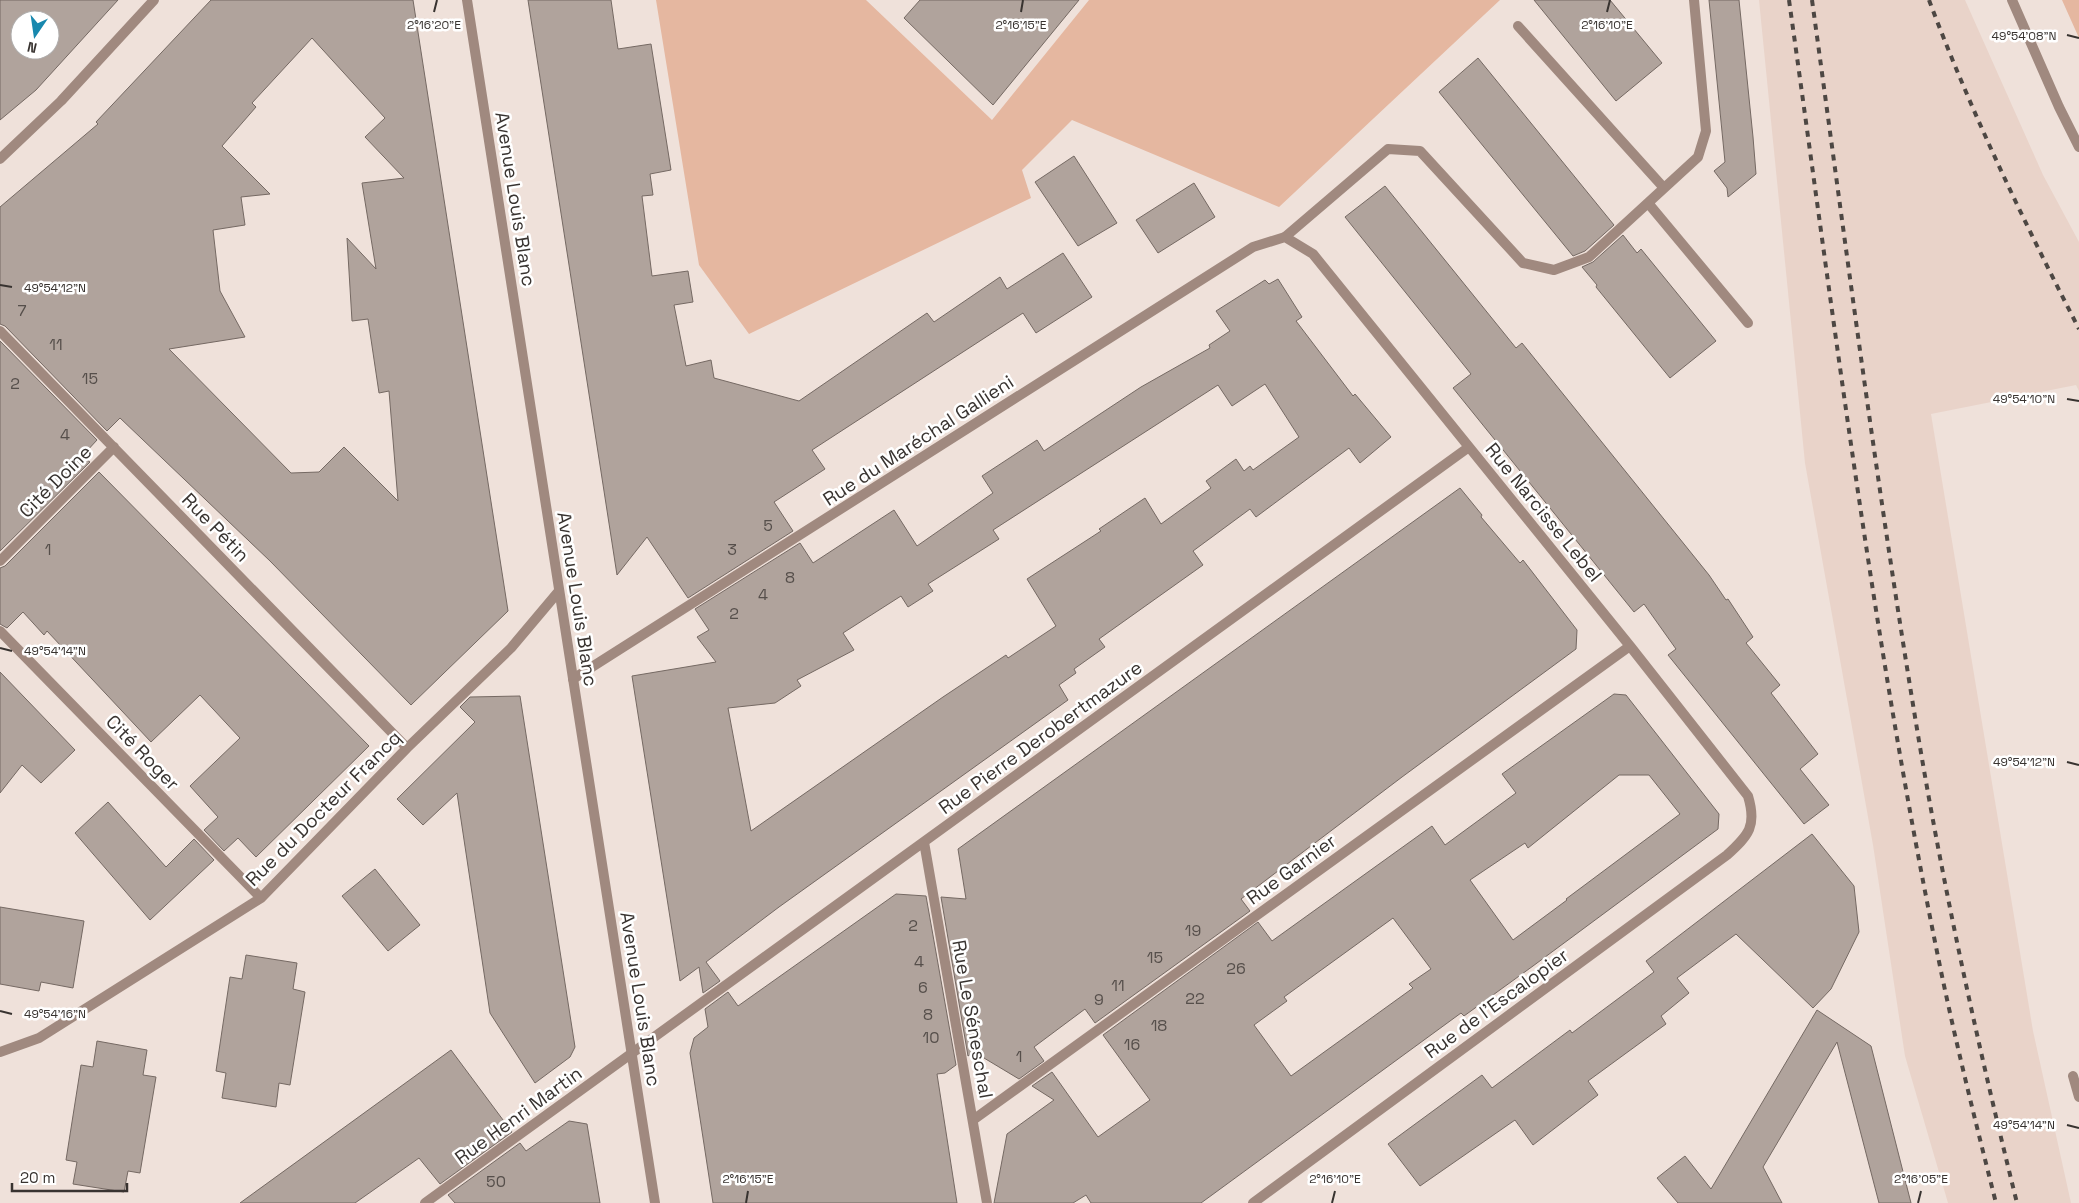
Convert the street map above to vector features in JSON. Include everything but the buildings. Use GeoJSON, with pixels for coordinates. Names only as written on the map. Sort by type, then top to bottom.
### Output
{"type":"FeatureCollection","features":[{"type":"Feature","properties":{"kind":"street"},"geometry":{"type":"LineString","coordinates":[[0,159],[62,101],[154,0]]}},
{"type":"Feature","properties":{"kind":"street","name":"Avenue Louis Blanc"},"geometry":{"type":"LineString","coordinates":[[467,0],[654,1203]]}},
{"type":"Feature","properties":{"kind":"street"},"geometry":{"type":"LineString","coordinates":[[1285,237],[1388,149],[1420,151],[1523,263],[1554,270],[1589,257],[1698,157],[1706,131],[1694,0]]}},
{"type":"Feature","properties":{"kind":"street"},"geometry":{"type":"LineString","coordinates":[[2012,0],[2059,107],[2079,147]]}},
{"type":"Feature","properties":{"kind":"street"},"geometry":{"type":"LineString","coordinates":[[1518,26],[1664,188]]}},
{"type":"Feature","properties":{"kind":"street"},"geometry":{"type":"LineString","coordinates":[[1648,203],[1748,323]]}},
{"type":"Feature","properties":{"kind":"street","name":"Rue Narcisse Lebel"},"geometry":{"type":"LineString","coordinates":[[1285,237],[1313,254],[1630,646],[1748,796],[1753,812],[1752,824]]}},
{"type":"Feature","properties":{"kind":"street","name":"Rue du Maréchal Gallieni"},"geometry":{"type":"LineString","coordinates":[[573,679],[1253,247],[1285,237]]}},
{"type":"Feature","properties":{"kind":"street","name":"Rue Pétin"},"geometry":{"type":"LineString","coordinates":[[0,331],[407,748]]}},
{"type":"Feature","properties":{"kind":"street","name":"Cité Doine"},"geometry":{"type":"LineString","coordinates":[[0,561],[114,447]]}},
{"type":"Feature","properties":{"kind":"street","name":"Rue Pierre Derobertmazure"},"geometry":{"type":"LineString","coordinates":[[631,1054],[1469,447]]}},
{"type":"Feature","properties":{"kind":"street","name":"Rue du Docteur Francq"},"geometry":{"type":"LineString","coordinates":[[0,1052],[39,1038],[261,898],[407,748],[511,648],[559,591]]}},
{"type":"Feature","properties":{"kind":"street","name":"Cité Roger"},"geometry":{"type":"LineString","coordinates":[[0,631],[261,898]]}},
{"type":"Feature","properties":{"kind":"street","name":"Rue Garnier"},"geometry":{"type":"LineString","coordinates":[[973,1120],[1630,646]]}},
{"type":"Feature","properties":{"kind":"street","name":"Rue de l'Escalopier"},"geometry":{"type":"LineString","coordinates":[[1253,1203],[1727,855],[1746,838],[1752,824]]}},
{"type":"Feature","properties":{"kind":"street","name":"Rue Le Séneschal"},"geometry":{"type":"LineString","coordinates":[[924,842],[987,1203]]}},
{"type":"Feature","properties":{"kind":"street","name":"Rue Henri Martin"},"geometry":{"type":"LineString","coordinates":[[425,1203],[631,1054]]}},
{"type":"Feature","properties":{"kind":"street"},"geometry":{"type":"LineString","coordinates":[[2074,1076],[2079,1097]]}},
{"type":"Feature","properties":{"kind":"shaded area"},"geometry":{"type":"Polygon","coordinates":[[[656,0],[866,0],[992,120],[1089,0],[1500,0],[1279,207],[1072,120],[1022,170],[1031,198],[749,334],[699,265],[656,0]]]}},
{"type":"Feature","properties":{"kind":"shaded area"},"geometry":{"type":"Polygon","coordinates":[[[1759,0],[1965,0],[2043,175],[2079,242],[2079,391],[2076,385],[1931,414],[2033,1031],[2071,1203],[1948,1203],[1905,1056],[1873,845],[1805,463],[1759,0]]]}},
{"type":"Feature","properties":{"kind":"shaded area"},"geometry":{"type":"Polygon","coordinates":[[[2062,0],[2079,0],[2079,38],[2062,0]]]}},
{"type":"Feature","properties":{"kind":"railway"},"geometry":{"type":"LineString","coordinates":[[1789,0],[1840,367],[1896,734],[1942,976],[1996,1203]]}},
{"type":"Feature","properties":{"kind":"railway"},"geometry":{"type":"LineString","coordinates":[[1812,0],[1876,464],[1919,741],[1964,973],[2017,1203]]}},
{"type":"Feature","properties":{"kind":"railway"},"geometry":{"type":"LineString","coordinates":[[1929,0],[1962,84],[1999,166],[2079,329]]}}]}
